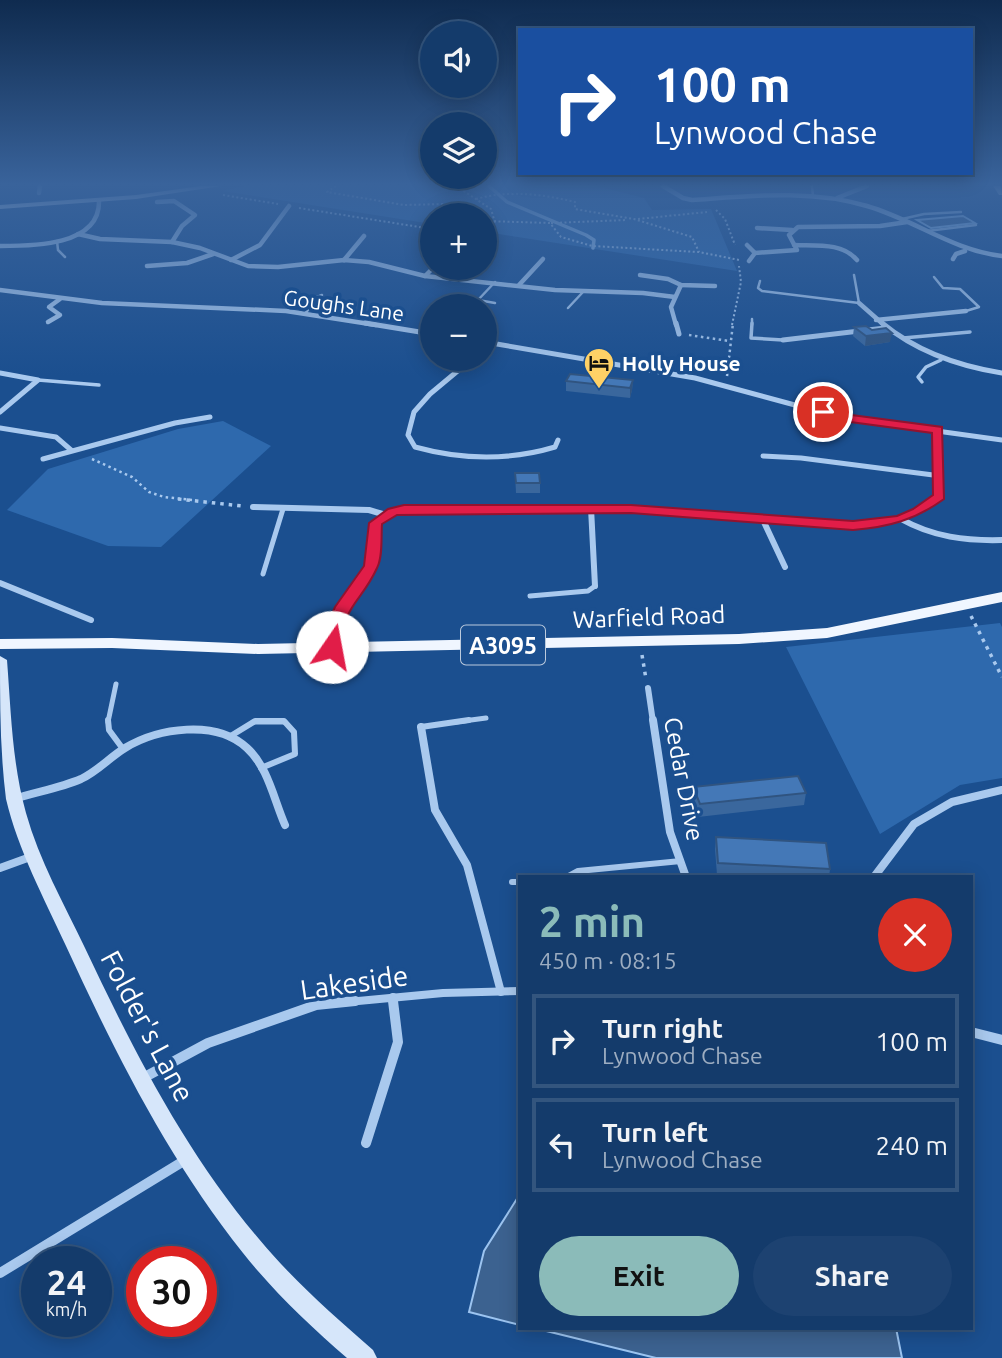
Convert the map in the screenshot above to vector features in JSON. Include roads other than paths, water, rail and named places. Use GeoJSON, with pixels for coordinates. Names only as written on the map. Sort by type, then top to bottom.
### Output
{"type":"FeatureCollection","features":[{"type":"Feature","properties":{"kind":"main road","name":"Warfield Road"},"geometry":{"type":"LineString","coordinates":[[0,644],[112,643],[258,649],[640,643],[827,633],[1002,597]]}},
{"type":"Feature","properties":{"kind":"street"},"geometry":{"type":"LineString","coordinates":[[198,249],[248,266],[278,267],[344,260],[369,262],[420,275]]}},
{"type":"Feature","properties":{"kind":"street"},"geometry":{"type":"LineString","coordinates":[[230,260],[256,249]]}},
{"type":"Feature","properties":{"kind":"street"},"geometry":{"type":"LineString","coordinates":[[344,260],[353,249]]}},
{"type":"Feature","properties":{"kind":"street"},"geometry":{"type":"LineString","coordinates":[[752,249],[755,253]]}},
{"type":"Feature","properties":{"kind":"street"},"geometry":{"type":"LineString","coordinates":[[749,261],[755,253],[797,249]]}},
{"type":"Feature","properties":{"kind":"street"},"geometry":{"type":"LineString","coordinates":[[842,249],[850,251],[858,260]]}},
{"type":"Feature","properties":{"kind":"street"},"geometry":{"type":"LineString","coordinates":[[962,249],[1002,256]]}},
{"type":"Feature","properties":{"kind":"street"},"geometry":{"type":"LineString","coordinates":[[953,260],[956,254],[965,251]]}},
{"type":"Feature","properties":{"kind":"street"},"geometry":{"type":"LineString","coordinates":[[147,267],[159,263],[187,263],[214,254]]}},
{"type":"Feature","properties":{"kind":"street"},"geometry":{"type":"LineString","coordinates":[[519,285],[543,259]]}},
{"type":"Feature","properties":{"kind":"street"},"geometry":{"type":"LineString","coordinates":[[640,275],[668,279],[681,285],[715,285]]}},
{"type":"Feature","properties":{"kind":"street"},"geometry":{"type":"LineString","coordinates":[[472,280],[583,292],[642,293],[675,297]]}},
{"type":"Feature","properties":{"kind":"street"},"geometry":{"type":"LineString","coordinates":[[679,334],[671,307],[681,285]]}},
{"type":"Feature","properties":{"kind":"street","name":"Goughs Lane"},"geometry":{"type":"LineString","coordinates":[[0,290],[60,299],[305,314],[420,332]]}},
{"type":"Feature","properties":{"kind":"street"},"geometry":{"type":"LineString","coordinates":[[48,322],[60,315],[49,307],[60,299]]}},
{"type":"Feature","properties":{"kind":"street"},"geometry":{"type":"LineString","coordinates":[[859,303],[885,328],[926,354],[941,360],[1002,373]]}},
{"type":"Feature","properties":{"kind":"street"},"geometry":{"type":"LineString","coordinates":[[875,320],[966,311]]}},
{"type":"Feature","properties":{"kind":"street"},"geometry":{"type":"LineString","coordinates":[[783,340],[885,328]]}},
{"type":"Feature","properties":{"kind":"street"},"geometry":{"type":"LineString","coordinates":[[497,345],[725,385],[843,418],[1002,440]]}},
{"type":"Feature","properties":{"kind":"street"},"geometry":{"type":"LineString","coordinates":[[458,371],[430,394],[414,412],[408,435],[415,447],[435,453],[483,457],[538,453],[555,447],[558,440]]}},
{"type":"Feature","properties":{"kind":"street"},"geometry":{"type":"LineString","coordinates":[[0,373],[38,380]]}},
{"type":"Feature","properties":{"kind":"street"},"geometry":{"type":"LineString","coordinates":[[0,412],[38,380]]}},
{"type":"Feature","properties":{"kind":"street"},"geometry":{"type":"LineString","coordinates":[[43,459],[175,423],[210,417]]}},
{"type":"Feature","properties":{"kind":"street"},"geometry":{"type":"LineString","coordinates":[[0,428],[56,437],[71,450]]}},
{"type":"Feature","properties":{"kind":"street"},"geometry":{"type":"LineString","coordinates":[[332,647],[335,623],[342,607],[371,566],[376,523],[386,514],[404,509],[591,509],[853,526],[886,523],[918,512],[940,496],[938,430]]}},
{"type":"Feature","properties":{"kind":"street"},"geometry":{"type":"LineString","coordinates":[[763,456],[801,458],[941,476]]}},
{"type":"Feature","properties":{"kind":"street"},"geometry":{"type":"LineString","coordinates":[[253,507],[369,510],[386,514]]}},
{"type":"Feature","properties":{"kind":"street"},"geometry":{"type":"LineString","coordinates":[[591,509],[595,586]]}},
{"type":"Feature","properties":{"kind":"street"},"geometry":{"type":"LineString","coordinates":[[901,519],[935,535],[968,541],[1002,540]]}},
{"type":"Feature","properties":{"kind":"street"},"geometry":{"type":"LineString","coordinates":[[763,520],[785,568]]}},
{"type":"Feature","properties":{"kind":"street"},"geometry":{"type":"LineString","coordinates":[[0,583],[92,620]]}},
{"type":"Feature","properties":{"kind":"street","name":"Folder's Lane"},"geometry":{"type":"LineString","coordinates":[[0,660],[14,799],[34,856],[96,991],[187,1158],[248,1242],[282,1282],[365,1358]]}},
{"type":"Feature","properties":{"kind":"street","name":"Cedar Drive"},"geometry":{"type":"LineString","coordinates":[[648,688],[670,832],[686,875]]}},
{"type":"Feature","properties":{"kind":"street"},"geometry":{"type":"LineString","coordinates":[[421,727],[435,810],[467,864],[502,992]]}},
{"type":"Feature","properties":{"kind":"street"},"geometry":{"type":"LineString","coordinates":[[14,799],[83,778],[137,741],[166,732],[198,729],[228,737],[246,747],[261,768],[285,825]]}},
{"type":"Feature","properties":{"kind":"street"},"geometry":{"type":"LineString","coordinates":[[876,875],[914,824],[952,802],[1002,790]]}},
{"type":"Feature","properties":{"kind":"street"},"geometry":{"type":"LineString","coordinates":[[0,868],[34,856]]}},
{"type":"Feature","properties":{"kind":"street","name":"Lakeside"},"geometry":{"type":"LineString","coordinates":[[143,1078],[208,1043],[316,1005],[393,997],[518,991]]}},
{"type":"Feature","properties":{"kind":"street"},"geometry":{"type":"LineString","coordinates":[[366,1143],[398,1042],[393,997]]}},
{"type":"Feature","properties":{"kind":"street"},"geometry":{"type":"LineString","coordinates":[[973,1033],[1002,1040]]}},
{"type":"Feature","properties":{"kind":"street"},"geometry":{"type":"LineString","coordinates":[[0,1273],[187,1158]]}},
{"type":"Feature","properties":{"kind":"lane"},"geometry":{"type":"LineString","coordinates":[[58,249],[65,257]]}},
{"type":"Feature","properties":{"kind":"lane"},"geometry":{"type":"LineString","coordinates":[[760,281],[758,288],[761,291],[859,303],[854,275]]}},
{"type":"Feature","properties":{"kind":"lane"},"geometry":{"type":"LineString","coordinates":[[934,277],[943,288],[960,289],[979,307],[966,311]]}},
{"type":"Feature","properties":{"kind":"lane"},"geometry":{"type":"LineString","coordinates":[[484,294],[495,282]]}},
{"type":"Feature","properties":{"kind":"lane"},"geometry":{"type":"LineString","coordinates":[[568,308],[583,292]]}},
{"type":"Feature","properties":{"kind":"lane"},"geometry":{"type":"LineString","coordinates":[[305,314],[317,297],[322,295]]}},
{"type":"Feature","properties":{"kind":"lane"},"geometry":{"type":"LineString","coordinates":[[752,319],[751,338],[783,340]]}},
{"type":"Feature","properties":{"kind":"lane"},"geometry":{"type":"LineString","coordinates":[[900,338],[970,332]]}},
{"type":"Feature","properties":{"kind":"lane"},"geometry":{"type":"LineString","coordinates":[[922,382],[918,377],[920,373],[941,360]]}},
{"type":"Feature","properties":{"kind":"lane"},"geometry":{"type":"LineString","coordinates":[[38,380],[99,385]]}},
{"type":"Feature","properties":{"kind":"lane"},"geometry":{"type":"LineString","coordinates":[[263,574],[283,509]]}},
{"type":"Feature","properties":{"kind":"lane"},"geometry":{"type":"LineString","coordinates":[[530,596],[588,591],[595,586]]}},
{"type":"Feature","properties":{"kind":"lane"},"geometry":{"type":"LineString","coordinates":[[116,684],[108,722],[109,730],[123,749]]}},
{"type":"Feature","properties":{"kind":"lane"},"geometry":{"type":"LineString","coordinates":[[421,727],[486,718]]}},
{"type":"Feature","properties":{"kind":"lane"},"geometry":{"type":"LineString","coordinates":[[228,737],[255,721],[284,721],[294,732],[295,754],[261,768]]}},
{"type":"Feature","properties":{"kind":"lane"},"geometry":{"type":"LineString","coordinates":[[571,875],[578,871],[681,861]]}},
{"type":"Feature","properties":{"kind":"place","name":"Holly House"},"geometry":{"type":"Point","coordinates":[599,390]}}]}
